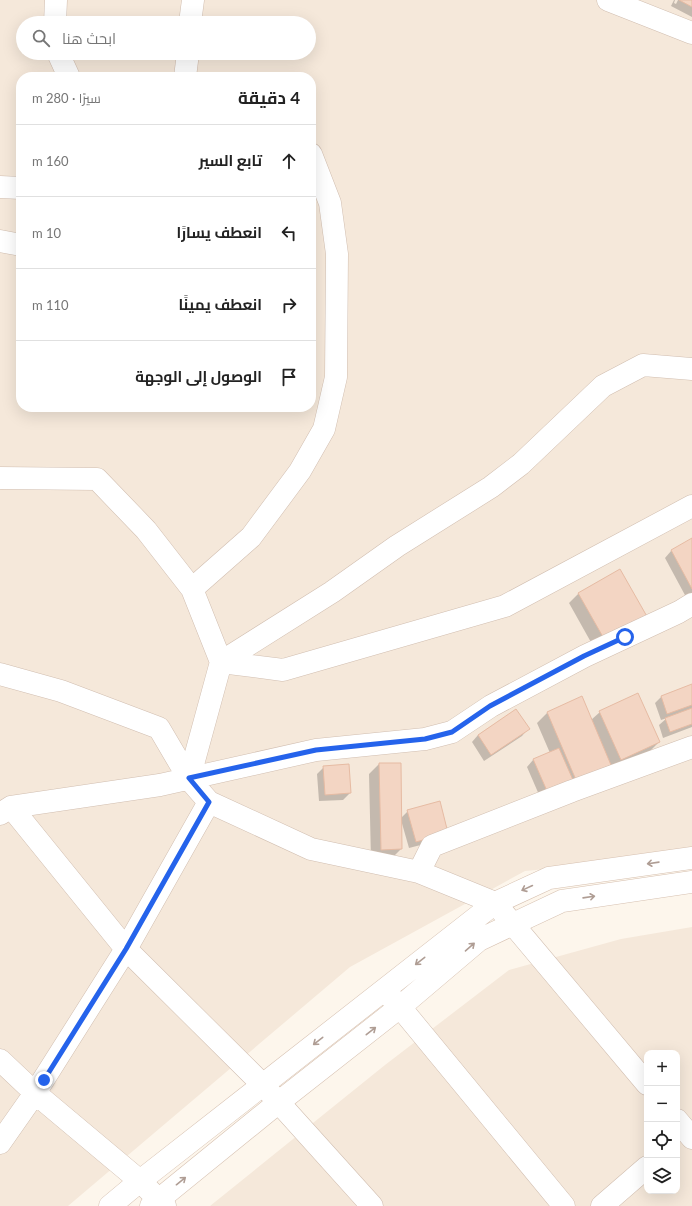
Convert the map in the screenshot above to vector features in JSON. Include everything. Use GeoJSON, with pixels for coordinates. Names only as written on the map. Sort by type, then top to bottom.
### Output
{"type":"FeatureCollection","features":[{"type":"Feature","properties":{"kind":"street"},"geometry":{"type":"LineString","coordinates":[[56,0],[56,16]]}},
{"type":"Feature","properties":{"kind":"street"},"geometry":{"type":"LineString","coordinates":[[191,16],[193,0]]}},
{"type":"Feature","properties":{"kind":"street"},"geometry":{"type":"LineString","coordinates":[[608,0],[692,33]]}},
{"type":"Feature","properties":{"kind":"street"},"geometry":{"type":"LineString","coordinates":[[61,60],[67,72]]}},
{"type":"Feature","properties":{"kind":"street"},"geometry":{"type":"LineString","coordinates":[[186,72],[187,60]]}},
{"type":"Feature","properties":{"kind":"street"},"geometry":{"type":"LineString","coordinates":[[192,589],[251,537],[300,471],[324,429],[336,377],[337,254],[330,203],[316,167]]}},
{"type":"Feature","properties":{"kind":"street"},"geometry":{"type":"LineString","coordinates":[[0,187],[16,188]]}},
{"type":"Feature","properties":{"kind":"street"},"geometry":{"type":"LineString","coordinates":[[0,241],[16,244]]}},
{"type":"Feature","properties":{"kind":"street"},"geometry":{"type":"LineString","coordinates":[[221,662],[332,592],[397,546],[491,487],[521,464],[603,386],[643,365],[692,369]]}},
{"type":"Feature","properties":{"kind":"street"},"geometry":{"type":"LineString","coordinates":[[0,478],[97,479],[146,530],[192,589],[221,662],[189,778]]}},
{"type":"Feature","properties":{"kind":"street"},"geometry":{"type":"LineString","coordinates":[[221,662],[283,670],[505,606],[692,506]]}},
{"type":"Feature","properties":{"kind":"street"},"geometry":{"type":"LineString","coordinates":[[6,811],[160,785],[316,750],[425,739],[452,732],[490,706],[584,656],[679,612],[692,604]]}},
{"type":"Feature","properties":{"kind":"street"},"geometry":{"type":"LineString","coordinates":[[0,674],[61,691],[159,728],[189,778],[209,802],[310,849],[419,872],[495,903],[644,1080]]}},
{"type":"Feature","properties":{"kind":"street"},"geometry":{"type":"LineString","coordinates":[[419,872],[432,846],[572,790],[692,747]]}},
{"type":"Feature","properties":{"kind":"street"},"geometry":{"type":"LineString","coordinates":[[0,1144],[35,1093],[126,949],[209,802]]}},
{"type":"Feature","properties":{"kind":"street"},"geometry":{"type":"LineString","coordinates":[[6,811],[126,949],[263,1085],[372,1206]]}},
{"type":"Feature","properties":{"kind":"street"},"geometry":{"type":"LineString","coordinates":[[110,1206],[495,903],[548,878],[692,858]]}},
{"type":"Feature","properties":{"kind":"street"},"geometry":{"type":"LineString","coordinates":[[0,1060],[35,1093],[140,1181],[158,1204],[279,1102],[400,1007],[479,940],[562,901],[692,882]]}},
{"type":"Feature","properties":{"kind":"street"},"geometry":{"type":"LineString","coordinates":[[384,989],[564,1206]]}},
{"type":"Feature","properties":{"kind":"street"},"geometry":{"type":"LineString","coordinates":[[602,1206],[644,1170]]}},
{"type":"Feature","properties":{"kind":"shaded area"},"geometry":{"type":"Polygon","coordinates":[[[0,0],[692,0],[692,855],[525,871],[350,967],[68,1206],[0,1206],[0,0]]]}},
{"type":"Feature","properties":{"kind":"shaded area"},"geometry":{"type":"Polygon","coordinates":[[[692,927],[692,1206],[210,1206],[385,1065],[509,970],[621,939],[692,927]]]}},
{"type":"Feature","properties":{"kind":"building"},"geometry":{"type":"Polygon","coordinates":[[[679,0],[692,0],[692,7],[679,0]]]}},
{"type":"Feature","properties":{"kind":"building"},"geometry":{"type":"Polygon","coordinates":[[[692,538],[692,589],[671,550],[692,538]]]}},
{"type":"Feature","properties":{"kind":"building"},"geometry":{"type":"Polygon","coordinates":[[[620,569],[649,620],[607,644],[578,593],[620,569]]]}},
{"type":"Feature","properties":{"kind":"building"},"geometry":{"type":"Polygon","coordinates":[[[692,684],[692,705],[667,714],[661,696],[692,684]]]}},
{"type":"Feature","properties":{"kind":"building"},"geometry":{"type":"Polygon","coordinates":[[[638,693],[660,742],[621,760],[599,711],[638,693]]]}},
{"type":"Feature","properties":{"kind":"building"},"geometry":{"type":"Polygon","coordinates":[[[582,696],[611,765],[576,780],[547,712],[582,696]]]}},
{"type":"Feature","properties":{"kind":"building"},"geometry":{"type":"Polygon","coordinates":[[[692,708],[692,724],[670,732],[665,718],[692,708]]]}},
{"type":"Feature","properties":{"kind":"building"},"geometry":{"type":"Polygon","coordinates":[[[516,709],[530,729],[491,755],[478,735],[516,709]]]}},
{"type":"Feature","properties":{"kind":"building"},"geometry":{"type":"Polygon","coordinates":[[[559,748],[573,780],[547,791],[533,759],[559,748]]]}},
{"type":"Feature","properties":{"kind":"building"},"geometry":{"type":"Polygon","coordinates":[[[379,763],[401,763],[402,849],[381,850],[379,763]]]}},
{"type":"Feature","properties":{"kind":"building"},"geometry":{"type":"Polygon","coordinates":[[[349,764],[351,793],[325,795],[323,766],[349,764]]]}},
{"type":"Feature","properties":{"kind":"building"},"geometry":{"type":"Polygon","coordinates":[[[440,801],[448,833],[416,842],[407,810],[440,801]]]}},
{"type":"Feature","properties":{"kind":"route"},"geometry":{"type":"LineString","coordinates":[[44,1080],[126,949],[209,802],[189,778],[316,750],[425,739],[452,732],[490,706],[584,656],[625,637]]}}]}
